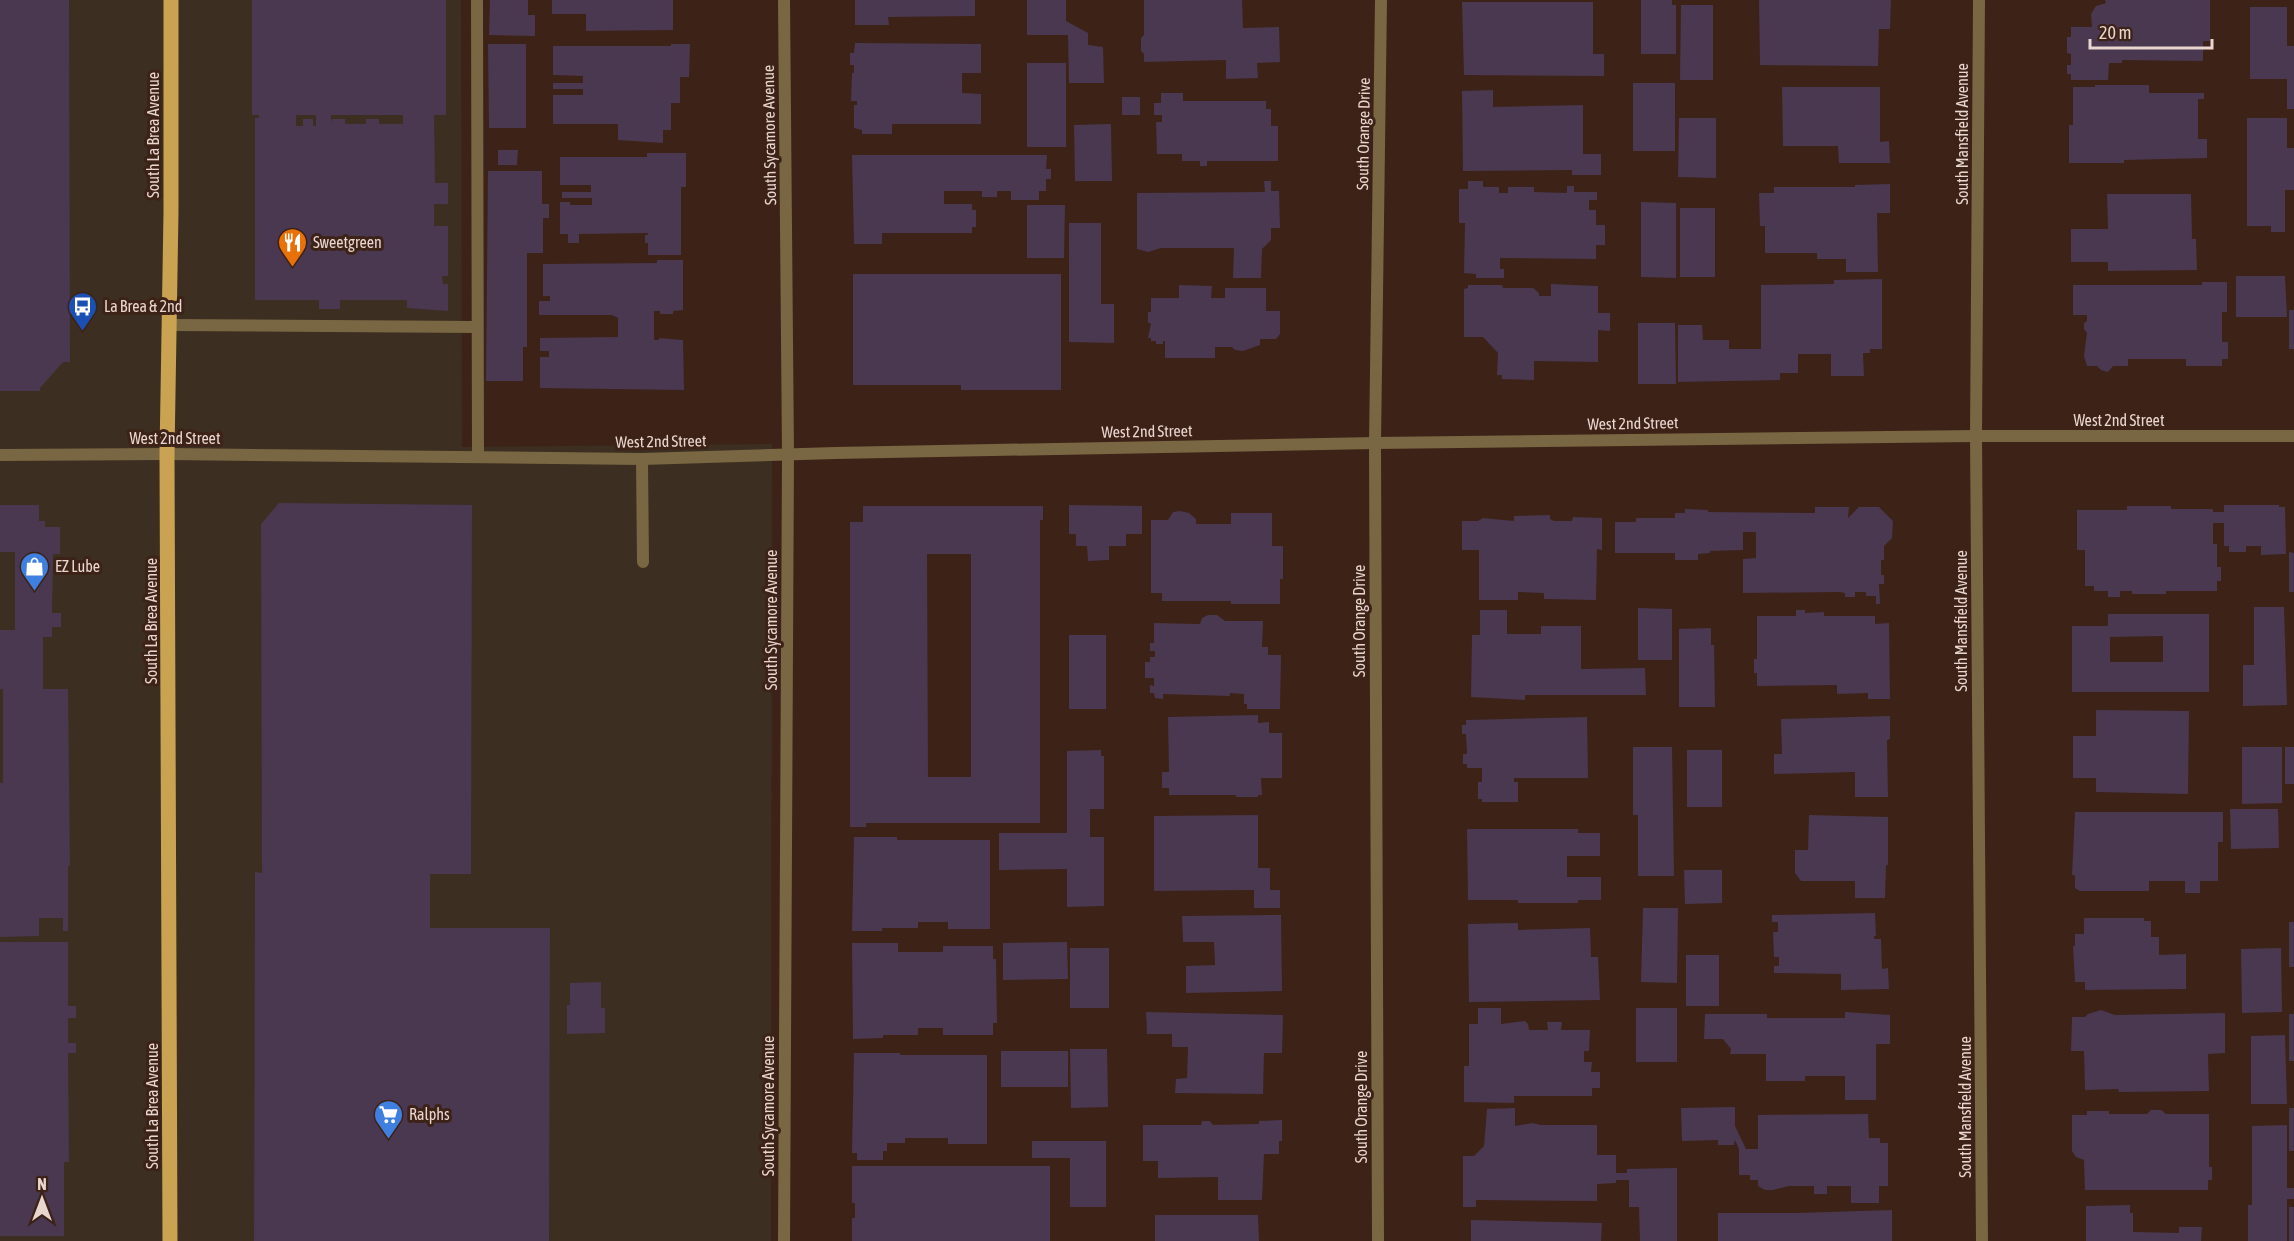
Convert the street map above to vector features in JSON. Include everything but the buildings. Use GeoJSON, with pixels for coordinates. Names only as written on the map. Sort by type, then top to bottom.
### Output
{"type":"FeatureCollection","features":[{"type":"Feature","properties":{"kind":"main road","name":"South La Brea Avenue"},"geometry":{"type":"LineString","coordinates":[[170,1241],[167,454],[170,325],[171,0]]}},
{"type":"Feature","properties":{"kind":"street"},"geometry":{"type":"LineString","coordinates":[[477,0],[478,456]]}},
{"type":"Feature","properties":{"kind":"street","name":"South Sycamore Avenue"},"geometry":{"type":"LineString","coordinates":[[784,0],[788,454],[784,1241]]}},
{"type":"Feature","properties":{"kind":"street","name":"South Orange Drive"},"geometry":{"type":"LineString","coordinates":[[1378,1241],[1375,443],[1381,0]]}},
{"type":"Feature","properties":{"kind":"street","name":"South Mansfield Avenue"},"geometry":{"type":"LineString","coordinates":[[1979,0],[1976,436],[1982,1241]]}},
{"type":"Feature","properties":{"kind":"street"},"geometry":{"type":"LineString","coordinates":[[170,325],[477,327]]}},
{"type":"Feature","properties":{"kind":"street","name":"West 2nd Street"},"geometry":{"type":"LineString","coordinates":[[0,454],[642,459],[788,454],[1375,443],[1976,436],[2294,436]]}},
{"type":"Feature","properties":{"kind":"street"},"geometry":{"type":"LineString","coordinates":[[642,459],[643,562]]}},
{"type":"Feature","properties":{"kind":"shaded area"},"geometry":{"type":"Polygon","coordinates":[[[0,0],[461,0],[462,447],[772,444],[771,1241],[0,1241],[0,0]]]}},
{"type":"Feature","properties":{"kind":"place","name":"Sweetgreen"},"geometry":{"type":"Point","coordinates":[292,268]}},
{"type":"Feature","properties":{"kind":"place","name":"La Brea & 2nd"},"geometry":{"type":"Point","coordinates":[83,332]}},
{"type":"Feature","properties":{"kind":"place","name":"EZ Lube"},"geometry":{"type":"Point","coordinates":[34,592]}},
{"type":"Feature","properties":{"kind":"place","name":"Ralphs"},"geometry":{"type":"Point","coordinates":[388,1140]}}]}
